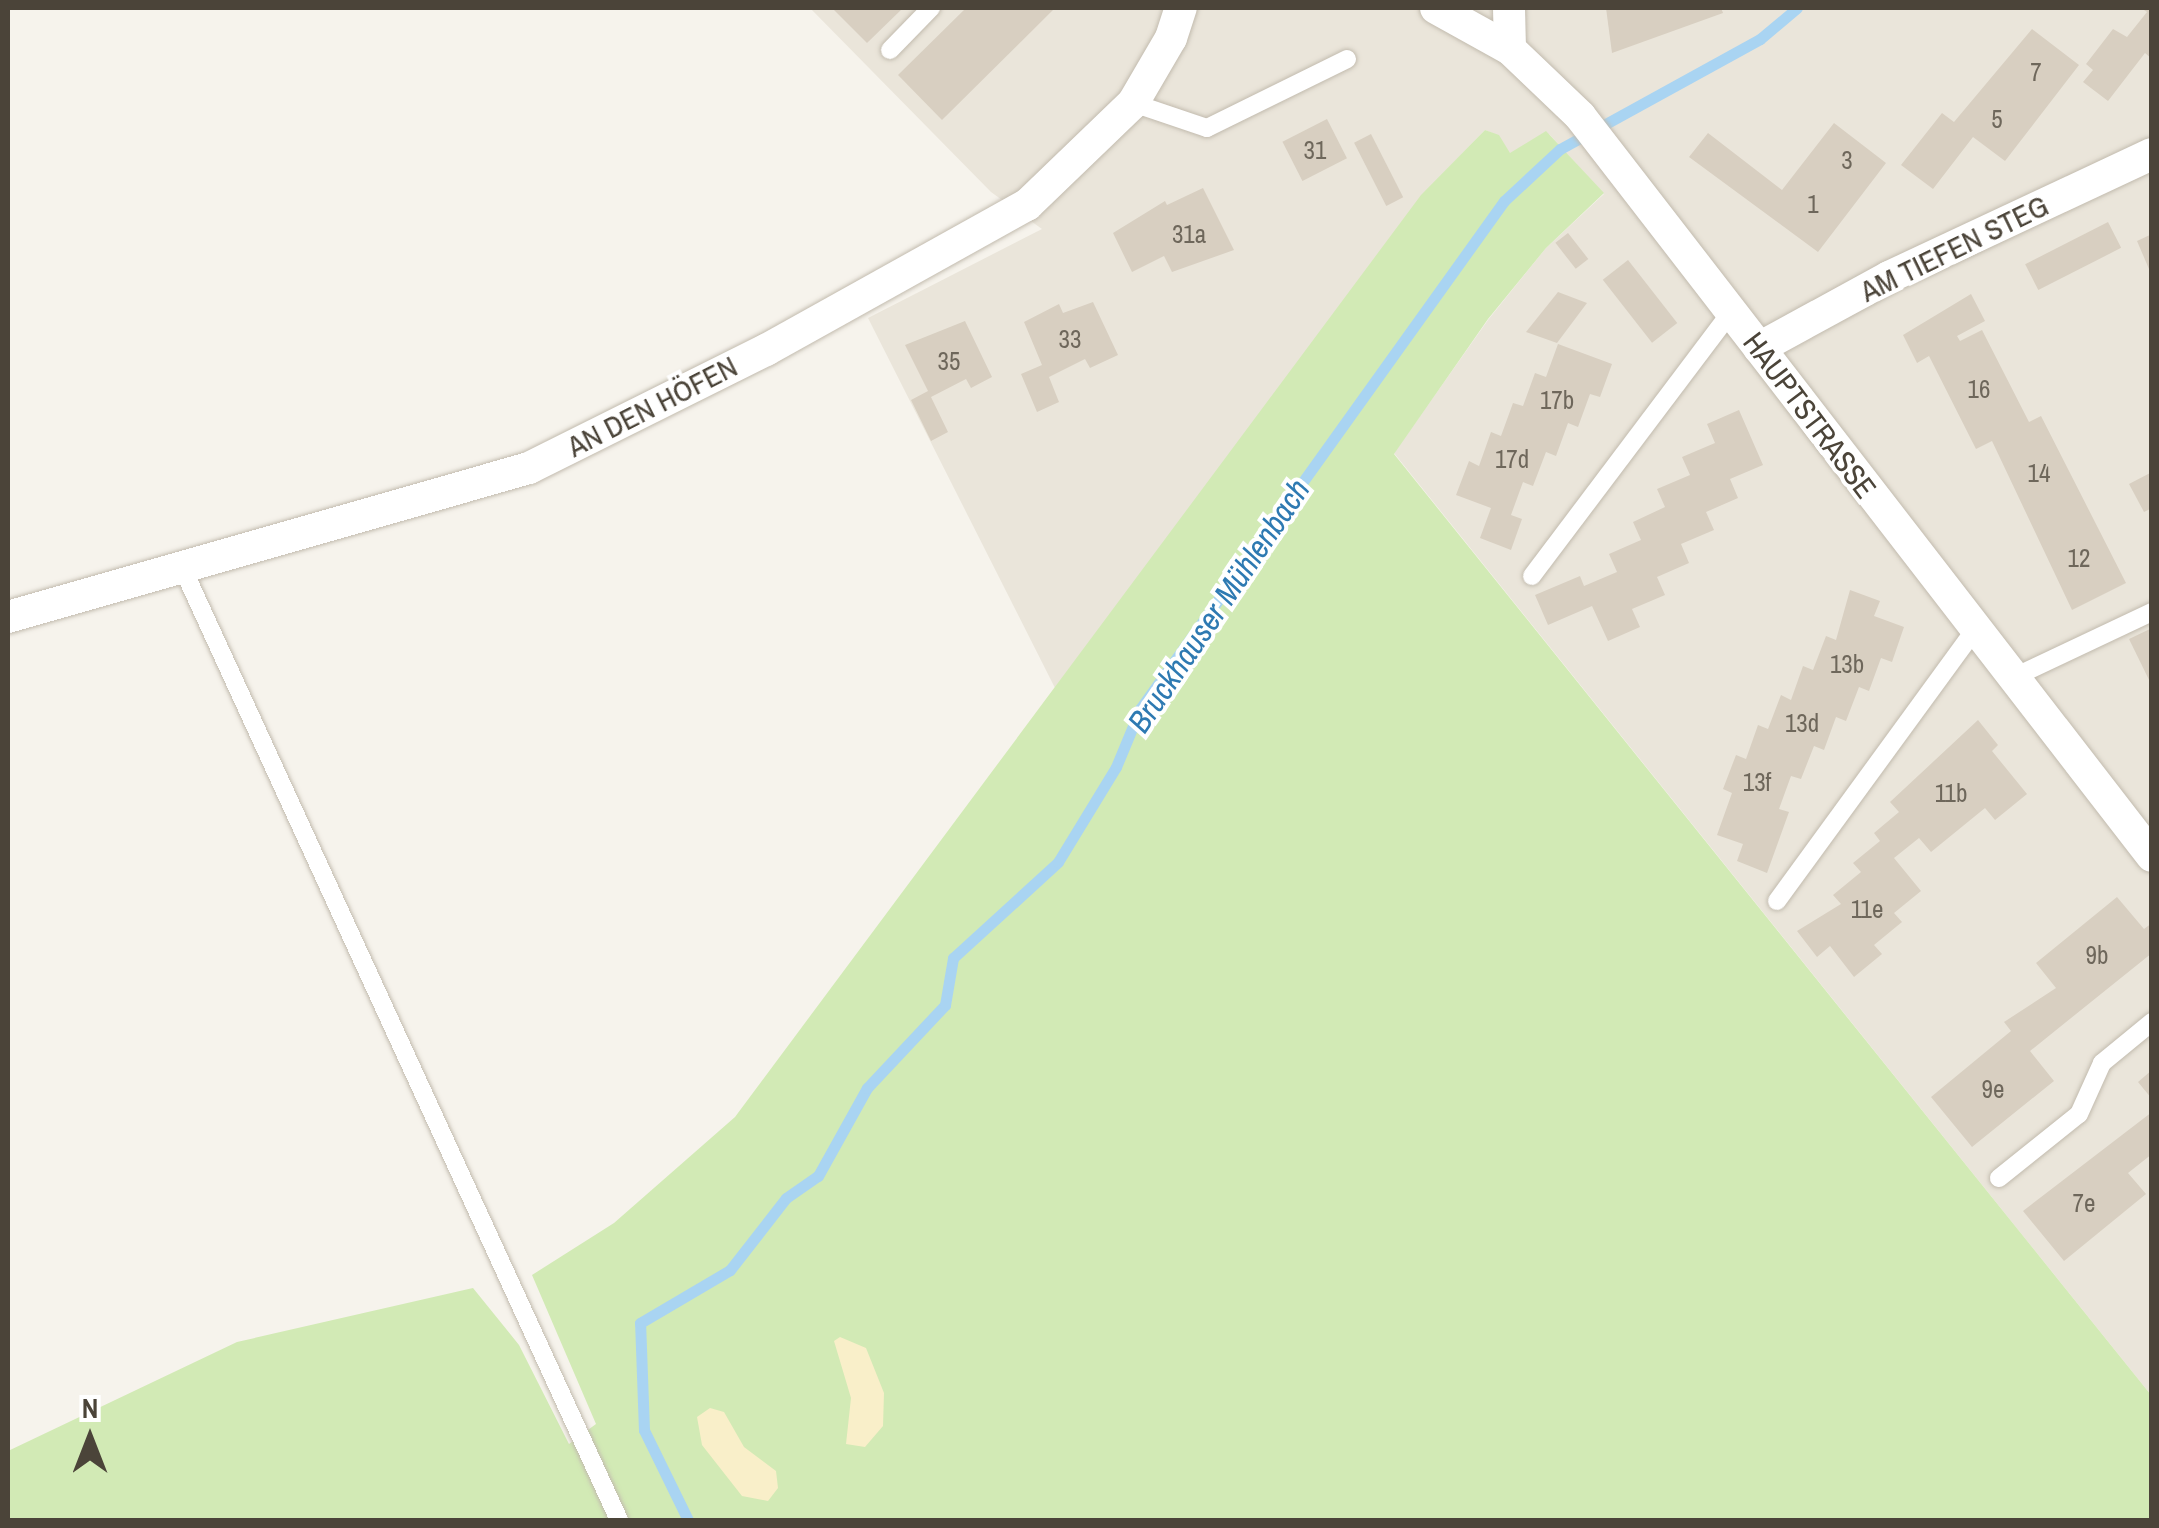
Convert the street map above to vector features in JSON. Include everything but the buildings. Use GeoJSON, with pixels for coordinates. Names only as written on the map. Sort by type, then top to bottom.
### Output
{"type":"FeatureCollection","features":[{"type":"Feature","properties":{"kind":"street","name":"AN DEN HÖFEN"},"geometry":{"type":"LineString","coordinates":[[8,617],[530,468],[766,350],[1026,206],[1133,103],[1181,8]]}},
{"type":"Feature","properties":{"kind":"street","name":"HAUPTSTRASSE"},"geometry":{"type":"LineString","coordinates":[[1436,8],[1510,49],[1580,116],[2009,679],[2152,856]]}},
{"type":"Feature","properties":{"kind":"street"},"geometry":{"type":"LineString","coordinates":[[1509,8],[1510,49]]}},
{"type":"Feature","properties":{"kind":"street","name":"AM TIEFEN STEG"},"geometry":{"type":"LineString","coordinates":[[1759,348],[1889,277],[2152,154]]}},
{"type":"Feature","properties":{"kind":"lane"},"geometry":{"type":"LineString","coordinates":[[890,50],[931,8]]}},
{"type":"Feature","properties":{"kind":"lane"},"geometry":{"type":"LineString","coordinates":[[1133,103],[1207,128],[1347,60]]}},
{"type":"Feature","properties":{"kind":"lane"},"geometry":{"type":"LineString","coordinates":[[1532,576],[1731,312]]}},
{"type":"Feature","properties":{"kind":"lane"},"geometry":{"type":"LineString","coordinates":[[183,569],[619,1520]]}},
{"type":"Feature","properties":{"kind":"lane"},"geometry":{"type":"LineString","coordinates":[[2009,679],[2152,612]]}},
{"type":"Feature","properties":{"kind":"lane"},"geometry":{"type":"LineString","coordinates":[[1777,900],[1974,632]]}},
{"type":"Feature","properties":{"kind":"lane"},"geometry":{"type":"LineString","coordinates":[[1999,1178],[2079,1114],[2102,1064],[2152,1022]]}},
{"type":"Feature","properties":{"kind":"shaded area"},"geometry":{"type":"Polygon","coordinates":[[[810,8],[2151,8],[2151,1395],[1394,453],[1488,320],[1546,248],[1604,194],[1550,135],[1545,132],[1510,154],[1499,136],[1485,130],[1422,195],[1055,688],[868,318],[1042,229],[991,192],[810,8]]]}},
{"type":"Feature","properties":{"kind":"green space"},"geometry":{"type":"Polygon","coordinates":[[[1485,130],[1499,135],[1510,153],[1546,131],[1604,193],[1546,248],[1488,319],[1394,454],[2151,1395],[2151,1520],[8,1520],[8,1451],[237,1342],[473,1288],[519,1345],[569,1444],[596,1424],[532,1275],[614,1223],[735,1117],[1421,195],[1485,130]]]}},
{"type":"Feature","properties":{"kind":"sand"},"geometry":{"type":"Polygon","coordinates":[[[840,1337],[866,1348],[884,1393],[883,1426],[865,1447],[846,1444],[851,1398],[834,1341],[840,1337]]]}},
{"type":"Feature","properties":{"kind":"sand"},"geometry":{"type":"Polygon","coordinates":[[[710,1408],[724,1412],[744,1447],[776,1471],[778,1488],[768,1501],[742,1496],[702,1445],[697,1417],[710,1408]]]}},
{"type":"Feature","properties":{"kind":"waterway","name":"Bruckhauser Mühlenbach"},"geometry":{"type":"LineString","coordinates":[[688,1520],[644,1430],[640,1323],[730,1270],[786,1198],[818,1176],[867,1088],[945,1005],[953,958],[1058,862],[1116,767],[1140,709],[1504,201],[1560,149],[1760,39],[1797,8]]}}]}
